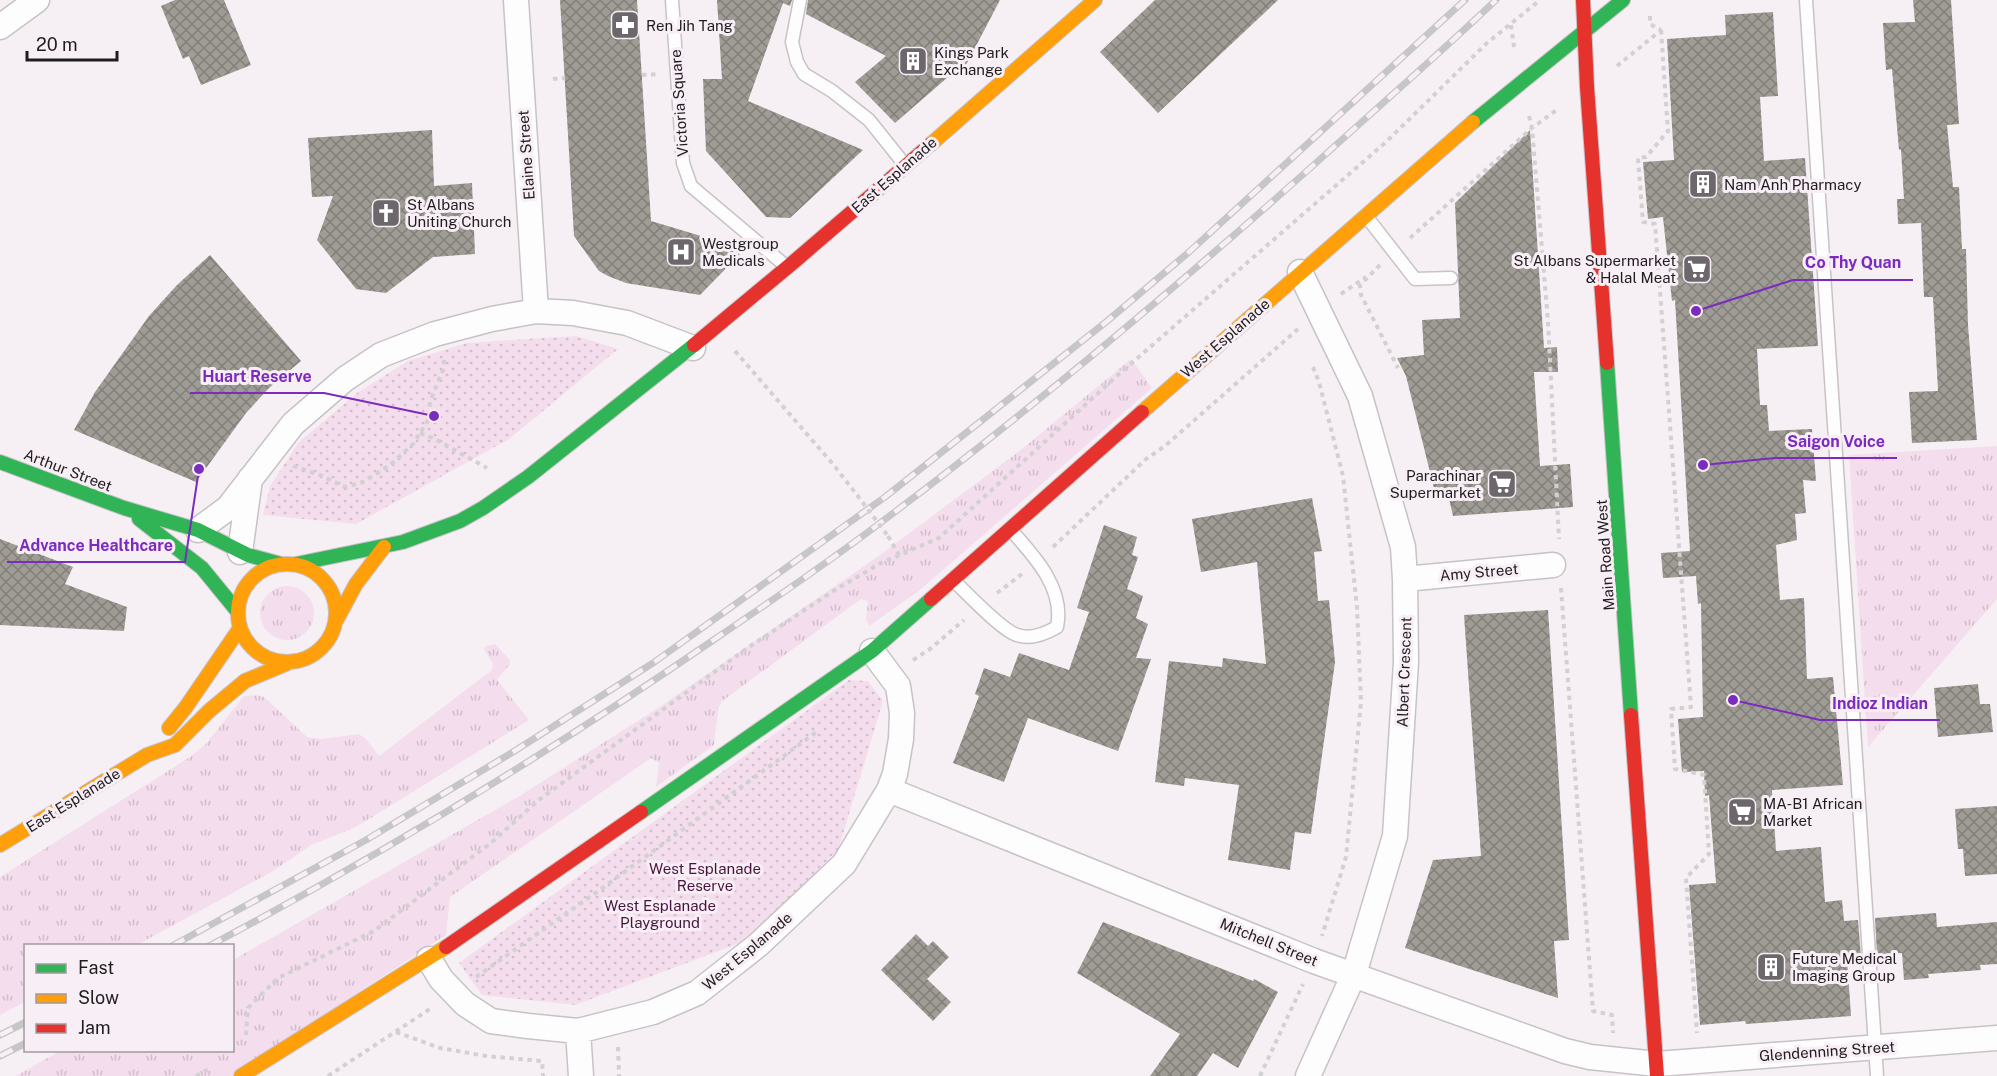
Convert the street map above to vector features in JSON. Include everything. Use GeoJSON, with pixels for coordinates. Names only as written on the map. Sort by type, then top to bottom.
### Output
{"type":"FeatureCollection","features":[{"type":"Feature","properties":{"kind":"street"},"geometry":{"type":"LineString","coordinates":[[0,27],[37,0]]}},
{"type":"Feature","properties":{"kind":"street","name":"Elaine Street"},"geometry":{"type":"LineString","coordinates":[[516,0],[536,311]]}},
{"type":"Feature","properties":{"kind":"street","name":"Main Road West"},"geometry":{"type":"LineString","coordinates":[[1583,0],[1657,1070]]}},
{"type":"Feature","properties":{"kind":"street","name":"West Esplanade"},"geometry":{"type":"LineString","coordinates":[[241,1076],[429,958],[872,651],[1300,272],[1472,123],[1623,0]]}},
{"type":"Feature","properties":{"kind":"street","name":"East Esplanade"},"geometry":{"type":"LineString","coordinates":[[296,564],[384,547],[437,531],[496,500],[693,348],[905,166],[1089,2]]}},
{"type":"Feature","properties":{"kind":"street","name":"Albert Crescent"},"geometry":{"type":"LineString","coordinates":[[1300,272],[1360,396],[1403,548],[1405,579],[1405,684],[1395,836],[1354,974],[1308,1076]]}},
{"type":"Feature","properties":{"kind":"street"},"geometry":{"type":"LineString","coordinates":[[198,530],[228,508],[293,424],[345,379],[381,355],[444,331],[536,311],[573,313],[627,323],[693,348]]}},
{"type":"Feature","properties":{"kind":"street","name":"Arthur Street"},"geometry":{"type":"LineString","coordinates":[[0,462],[124,508],[198,530],[240,552],[281,564]]}},
{"type":"Feature","properties":{"kind":"street"},"geometry":{"type":"LineString","coordinates":[[240,552],[250,479]]}},
{"type":"Feature","properties":{"kind":"street","name":"Arthur Street"},"geometry":{"type":"LineString","coordinates":[[124,508],[202,568],[238,612]]}},
{"type":"Feature","properties":{"kind":"street"},"geometry":{"type":"LineString","coordinates":[[336,621],[336,605],[323,579],[310,569],[296,564],[281,564],[255,575],[246,585],[240,598],[238,612],[240,628],[247,642],[258,654],[273,661],[288,663],[302,661],[325,646],[356,584],[384,547]]}},
{"type":"Feature","properties":{"kind":"street","name":"Amy Street"},"geometry":{"type":"LineString","coordinates":[[1405,579],[1557,565]]}},
{"type":"Feature","properties":{"kind":"street","name":"East Esplanade"},"geometry":{"type":"LineString","coordinates":[[147,755],[186,707],[240,628]]}},
{"type":"Feature","properties":{"kind":"street","name":"West Esplanade"},"geometry":{"type":"LineString","coordinates":[[429,958],[441,979],[465,1004],[491,1021],[578,1031],[653,1012],[697,993],[758,945],[844,864],[889,790],[895,774],[901,739],[902,713],[898,686],[872,651]]}},
{"type":"Feature","properties":{"kind":"street","name":"East Esplanade"},"geometry":{"type":"LineString","coordinates":[[0,845],[147,755],[176,745],[209,711],[245,681],[288,663]]}},
{"type":"Feature","properties":{"kind":"street","name":"Mitchell Street"},"geometry":{"type":"LineString","coordinates":[[889,790],[1314,961],[1565,1051],[1657,1070]]}},
{"type":"Feature","properties":{"kind":"street"},"geometry":{"type":"LineString","coordinates":[[578,1031],[581,1076]]}},
{"type":"Feature","properties":{"kind":"street","name":"Glendenning Street"},"geometry":{"type":"LineString","coordinates":[[1657,1070],[1698,1061],[1997,1038]]}},
{"type":"Feature","properties":{"kind":"lane","name":"Victoria Square"},"geometry":{"type":"LineString","coordinates":[[672,0],[683,163],[691,186],[788,268]]}},
{"type":"Feature","properties":{"kind":"lane"},"geometry":{"type":"LineString","coordinates":[[800,0],[792,42],[797,62],[804,74],[869,120],[905,166]]}},
{"type":"Feature","properties":{"kind":"lane"},"geometry":{"type":"LineString","coordinates":[[1806,0],[1877,1076]]}},
{"type":"Feature","properties":{"kind":"lane"},"geometry":{"type":"LineString","coordinates":[[1366,215],[1414,279],[1451,278]]}},
{"type":"Feature","properties":{"kind":"lane"},"geometry":{"type":"LineString","coordinates":[[952,579],[1001,625],[1016,635],[1036,636],[1057,627],[1059,618],[1049,578],[1009,528]]}},
{"type":"Feature","properties":{"kind":"path"},"geometry":{"type":"LineString","coordinates":[[257,1065],[246,1040],[248,1008],[278,978],[374,931],[492,842],[540,799],[746,649],[835,590],[881,563],[939,538],[1118,375],[1386,142],[1487,43],[1540,0]]}},
{"type":"Feature","properties":{"kind":"path"},"geometry":{"type":"LineString","coordinates":[[1661,30],[1668,131],[1646,157],[1638,158],[1643,222],[1655,224],[1691,707],[1671,709],[1675,769],[1704,775],[1708,854],[1686,878],[1698,1061]]}},
{"type":"Feature","properties":{"kind":"path"},"geometry":{"type":"LineString","coordinates":[[553,78],[565,78]]}},
{"type":"Feature","properties":{"kind":"path"},"geometry":{"type":"LineString","coordinates":[[1398,368],[1361,295],[1360,285],[1532,128],[1548,322],[1557,565],[1593,1011],[1612,1015],[1616,1060]]}},
{"type":"Feature","properties":{"kind":"path"},"geometry":{"type":"LineString","coordinates":[[716,328],[832,463],[888,536],[899,555]]}},
{"type":"Feature","properties":{"kind":"path"},"geometry":{"type":"LineString","coordinates":[[1298,329],[1302,339]]}},
{"type":"Feature","properties":{"kind":"path"},"geometry":{"type":"LineString","coordinates":[[266,459],[320,475],[345,488],[363,482],[390,465],[413,444],[429,419],[430,402],[443,370],[444,331]]}},
{"type":"Feature","properties":{"kind":"path"},"geometry":{"type":"LineString","coordinates":[[1260,1076],[1314,961],[1346,857],[1361,702],[1357,607],[1342,476],[1319,382],[1311,361]]}},
{"type":"Feature","properties":{"kind":"path"},"geometry":{"type":"LineString","coordinates":[[420,433],[516,484]]}},
{"type":"Feature","properties":{"kind":"path"},"geometry":{"type":"LineString","coordinates":[[396,1032],[440,1048],[486,1056],[542,1061],[543,1076]]}},
{"type":"Feature","properties":{"kind":"green space"},"geometry":{"type":"Polygon","coordinates":[[[576,336],[618,349],[509,439],[356,524],[263,515],[270,486],[299,442],[357,393],[408,361],[467,343],[576,336]]]}},
{"type":"Feature","properties":{"kind":"green space"},"geometry":{"type":"Polygon","coordinates":[[[1131,359],[1152,388],[920,590],[869,626],[866,620],[868,601],[861,599],[721,702],[714,745],[656,787],[659,763],[651,758],[450,897],[446,935],[231,1076],[16,1076],[58,1052],[234,1052],[234,959],[518,797],[652,712],[883,553],[1022,449],[1131,359]]]}},
{"type":"Feature","properties":{"kind":"green space"},"geometry":{"type":"Polygon","coordinates":[[[1997,446],[1997,599],[1868,747],[1849,455],[1997,446]]]}},
{"type":"Feature","properties":{"kind":"green space"},"geometry":{"type":"Polygon","coordinates":[[[287,586],[297,588],[306,594],[312,603],[314,613],[312,623],[306,632],[297,638],[287,640],[277,638],[268,632],[262,623],[260,613],[262,603],[268,594],[277,588],[287,586]]]}},
{"type":"Feature","properties":{"kind":"green space"},"geometry":{"type":"Polygon","coordinates":[[[495,644],[509,659],[510,664],[497,680],[529,720],[356,827],[311,845],[275,870],[139,944],[24,944],[24,1003],[0,1015],[0,877],[190,757],[205,745],[244,696],[264,697],[307,737],[322,739],[359,734],[366,739],[379,756],[492,670],[493,664],[484,649],[486,646],[495,644]]]}},
{"type":"Feature","properties":{"kind":"green space","name":"West Esplanade Reserve"},"geometry":{"type":"Polygon","coordinates":[[[849,680],[868,681],[883,701],[838,850],[745,941],[575,1005],[482,995],[459,963],[849,680]]]}},
{"type":"Feature","properties":{"kind":"building"},"geometry":{"type":"Polygon","coordinates":[[[175,0],[224,0],[251,65],[201,85],[189,56],[183,59],[161,6],[175,0]]]}},
{"type":"Feature","properties":{"kind":"building"},"geometry":{"type":"Polygon","coordinates":[[[560,0],[637,0],[651,221],[711,239],[740,254],[700,295],[626,283],[608,276],[599,271],[574,236],[560,0]]]}},
{"type":"Feature","properties":{"kind":"building"},"geometry":{"type":"Polygon","coordinates":[[[717,0],[792,0],[790,6],[783,3],[748,101],[863,150],[790,218],[766,217],[706,151],[703,79],[722,79],[717,0]]]}},
{"type":"Feature","properties":{"kind":"building","name":"Kings Park Exchange"},"geometry":{"type":"Polygon","coordinates":[[[808,0],[1000,0],[966,65],[963,64],[895,123],[855,82],[886,56],[806,14],[808,0]]]}},
{"type":"Feature","properties":{"kind":"building"},"geometry":{"type":"Polygon","coordinates":[[[1155,0],[1278,0],[1158,113],[1100,52],[1155,0]]]}},
{"type":"Feature","properties":{"kind":"building"},"geometry":{"type":"Polygon","coordinates":[[[1913,0],[1951,0],[1959,124],[1947,125],[1953,187],[1959,187],[1962,249],[1966,249],[1968,325],[1977,440],[1912,443],[1909,392],[1938,391],[1933,297],[1924,297],[1921,223],[1898,224],[1897,199],[1904,199],[1901,149],[1899,150],[1892,69],[1886,70],[1883,23],[1915,22],[1913,0]]]}},
{"type":"Feature","properties":{"kind":"building"},"geometry":{"type":"Polygon","coordinates":[[[1773,12],[1778,96],[1760,97],[1764,161],[1805,158],[1818,346],[1757,349],[1760,405],[1767,405],[1769,431],[1812,429],[1816,481],[1803,480],[1806,513],[1795,514],[1797,540],[1776,545],[1780,600],[1804,598],[1807,679],[1833,677],[1843,785],[1772,790],[1776,851],[1821,847],[1825,902],[1842,900],[1844,921],[1858,920],[1861,957],[1847,958],[1851,1016],[1700,1025],[1689,885],[1716,883],[1709,795],[1705,796],[1704,771],[1682,772],[1678,719],[1703,717],[1701,603],[1698,604],[1696,576],[1663,578],[1661,553],[1690,551],[1675,300],[1672,301],[1663,217],[1648,219],[1643,162],[1674,160],[1667,39],[1726,35],[1725,15],[1773,12]]]}},
{"type":"Feature","properties":{"kind":"building"},"geometry":{"type":"Polygon","coordinates":[[[432,130],[434,186],[472,183],[475,254],[433,257],[386,293],[356,289],[317,240],[333,196],[312,197],[308,138],[432,130]]]}},
{"type":"Feature","properties":{"kind":"building"},"geometry":{"type":"Polygon","coordinates":[[[1530,130],[1544,348],[1557,347],[1558,372],[1534,372],[1540,466],[1570,464],[1573,507],[1453,516],[1448,494],[1436,496],[1406,376],[1397,358],[1424,355],[1422,320],[1460,318],[1455,203],[1530,130]]]}},
{"type":"Feature","properties":{"kind":"building"},"geometry":{"type":"Polygon","coordinates":[[[210,255],[301,361],[269,388],[246,413],[196,482],[74,430],[95,392],[149,316],[177,285],[210,255]]]}},
{"type":"Feature","properties":{"kind":"building"},"geometry":{"type":"Polygon","coordinates":[[[1312,498],[1322,551],[1314,552],[1318,601],[1329,600],[1335,662],[1311,834],[1295,832],[1290,870],[1228,860],[1239,785],[1185,778],[1184,786],[1155,782],[1169,661],[1222,667],[1223,658],[1266,664],[1257,562],[1201,572],[1192,519],[1312,498]]]}},
{"type":"Feature","properties":{"kind":"building"},"geometry":{"type":"Polygon","coordinates":[[[1104,525],[1137,537],[1132,555],[1138,557],[1127,589],[1143,596],[1136,618],[1148,624],[1136,658],[1151,659],[1118,751],[1028,718],[1004,782],[953,763],[979,696],[975,694],[984,668],[1010,677],[1019,653],[1069,670],[1089,612],[1077,608],[1104,525]]]}},
{"type":"Feature","properties":{"kind":"building"},"geometry":{"type":"Polygon","coordinates":[[[0,539],[73,567],[65,584],[127,607],[124,631],[0,625],[0,539]]]}},
{"type":"Feature","properties":{"kind":"building"},"geometry":{"type":"Polygon","coordinates":[[[1548,610],[1569,940],[1554,941],[1558,998],[1405,948],[1433,860],[1481,856],[1464,615],[1548,610]]]}},
{"type":"Feature","properties":{"kind":"building"},"geometry":{"type":"Polygon","coordinates":[[[1978,684],[1980,704],[1990,704],[1993,732],[1938,737],[1934,688],[1978,684]]]}},
{"type":"Feature","properties":{"kind":"building"},"geometry":{"type":"Polygon","coordinates":[[[1997,806],[1997,874],[1965,876],[1963,849],[1958,849],[1955,809],[1997,806]]]}},
{"type":"Feature","properties":{"kind":"building"},"geometry":{"type":"Polygon","coordinates":[[[1936,913],[1937,927],[1997,922],[1997,964],[1980,965],[1981,970],[1928,974],[1929,978],[1904,980],[1902,953],[1877,955],[1875,918],[1936,913]]]}},
{"type":"Feature","properties":{"kind":"building"},"geometry":{"type":"Polygon","coordinates":[[[1103,922],[1253,981],[1254,979],[1278,992],[1238,1068],[1213,1053],[1197,1076],[1150,1076],[1180,1034],[1077,973],[1103,922]]]}},
{"type":"Feature","properties":{"kind":"building"},"geometry":{"type":"Polygon","coordinates":[[[916,934],[928,946],[933,941],[949,957],[927,979],[951,1002],[933,1021],[881,970],[916,934]]]}},
{"type":"Feature","properties":{"kind":"railway"},"geometry":{"type":"LineString","coordinates":[[176,944],[366,840],[513,752],[653,663],[885,497],[1106,322],[1189,252],[1465,0]]}},
{"type":"Feature","properties":{"kind":"railway"},"geometry":{"type":"LineString","coordinates":[[213,944],[338,875],[528,762],[590,723],[851,545],[1004,427],[1163,297],[1496,0]]}},
{"type":"Feature","properties":{"kind":"railway"},"geometry":{"type":"LineString","coordinates":[[0,1035],[24,1023]]}},
{"type":"Feature","properties":{"kind":"railway"},"geometry":{"type":"LineString","coordinates":[[0,1056],[24,1044]]}},
{"type":"Feature","properties":{"kind":"traffic: fast"},"geometry":{"type":"LineString","coordinates":[[1473,122],[1623,0]]}},
{"type":"Feature","properties":{"kind":"traffic: fast"},"geometry":{"type":"LineString","coordinates":[[296,564],[403,542],[460,521],[528,477],[694,345]]}},
{"type":"Feature","properties":{"kind":"traffic: fast"},"geometry":{"type":"LineString","coordinates":[[1607,363],[1631,715]]}},
{"type":"Feature","properties":{"kind":"traffic: fast"},"geometry":{"type":"LineString","coordinates":[[0,462],[124,508],[198,530],[248,555],[281,564]]}},
{"type":"Feature","properties":{"kind":"traffic: fast"},"geometry":{"type":"LineString","coordinates":[[139,519],[202,568],[238,612]]}},
{"type":"Feature","properties":{"kind":"traffic: fast"},"geometry":{"type":"LineString","coordinates":[[641,812],[872,651],[931,599]]}},
{"type":"Feature","properties":{"kind":"traffic: slow"},"geometry":{"type":"LineString","coordinates":[[931,144],[1095,0]]}},
{"type":"Feature","properties":{"kind":"traffic: slow"},"geometry":{"type":"LineString","coordinates":[[1142,412],[1473,122]]}},
{"type":"Feature","properties":{"kind":"traffic: slow"},"geometry":{"type":"LineString","coordinates":[[336,621],[356,584],[384,547]]}},
{"type":"Feature","properties":{"kind":"traffic: slow"},"geometry":{"type":"LineString","coordinates":[[287,564],[306,568],[322,578],[332,594],[336,613],[332,632],[322,648],[306,658],[287,662],[268,658],[252,648],[242,632],[238,613],[242,594],[252,578],[268,568],[287,564]]}},
{"type":"Feature","properties":{"kind":"traffic: slow"},"geometry":{"type":"LineString","coordinates":[[169,728],[240,628]]}},
{"type":"Feature","properties":{"kind":"traffic: slow"},"geometry":{"type":"LineString","coordinates":[[0,845],[147,755],[175,745],[209,711],[245,681],[288,663]]}},
{"type":"Feature","properties":{"kind":"traffic: slow"},"geometry":{"type":"LineString","coordinates":[[241,1076],[446,947]]}},
{"type":"Feature","properties":{"kind":"traffic: jam"},"geometry":{"type":"LineString","coordinates":[[1583,0],[1607,363]]}},
{"type":"Feature","properties":{"kind":"traffic: jam"},"geometry":{"type":"LineString","coordinates":[[694,345],[931,144]]}},
{"type":"Feature","properties":{"kind":"traffic: jam"},"geometry":{"type":"LineString","coordinates":[[931,599],[1142,412]]}},
{"type":"Feature","properties":{"kind":"traffic: jam"},"geometry":{"type":"LineString","coordinates":[[1631,715],[1657,1076]]}},
{"type":"Feature","properties":{"kind":"traffic: jam"},"geometry":{"type":"LineString","coordinates":[[446,947],[641,812]]}},
{"type":"Feature","properties":{"kind":"place","name":"Ren Jih Tang"},"geometry":{"type":"Point","coordinates":[625,25]}},
{"type":"Feature","properties":{"kind":"place","name":"Kings Park Exchange"},"geometry":{"type":"Point","coordinates":[913,61]}},
{"type":"Feature","properties":{"kind":"place","name":"Nam Anh Pharmacy"},"geometry":{"type":"Point","coordinates":[1703,184]}},
{"type":"Feature","properties":{"kind":"place","name":"St Albans Uniting Church"},"geometry":{"type":"Point","coordinates":[386,213]}},
{"type":"Feature","properties":{"kind":"place","name":"Westgroup Medicals"},"geometry":{"type":"Point","coordinates":[681,252]}},
{"type":"Feature","properties":{"kind":"place","name":"St Albans Supermarket & Halal Meat"},"geometry":{"type":"Point","coordinates":[1697,269]}},
{"type":"Feature","properties":{"kind":"place","name":"Co Thy Quan"},"geometry":{"type":"Point","coordinates":[1696,311]}},
{"type":"Feature","properties":{"kind":"place","name":"Huart Reserve"},"geometry":{"type":"Point","coordinates":[434,416]}},
{"type":"Feature","properties":{"kind":"place","name":"Saigon Voice"},"geometry":{"type":"Point","coordinates":[1703,465]}},
{"type":"Feature","properties":{"kind":"place","name":"Advance Healthcare"},"geometry":{"type":"Point","coordinates":[199,469]}},
{"type":"Feature","properties":{"kind":"place","name":"Parachinar Supermarket"},"geometry":{"type":"Point","coordinates":[1502,484]}},
{"type":"Feature","properties":{"kind":"place","name":"Indioz Indian"},"geometry":{"type":"Point","coordinates":[1733,700]}},
{"type":"Feature","properties":{"kind":"place","name":"MA-B1 African Market"},"geometry":{"type":"Point","coordinates":[1742,812]}},
{"type":"Feature","properties":{"kind":"place","name":"Future Medical Imaging Group"},"geometry":{"type":"Point","coordinates":[1771,967]}},
{"type":"Feature","properties":{"kind":"park label","name":"West Esplanade Playground"},"geometry":{"type":"Point","coordinates":[660,914]}}]}
